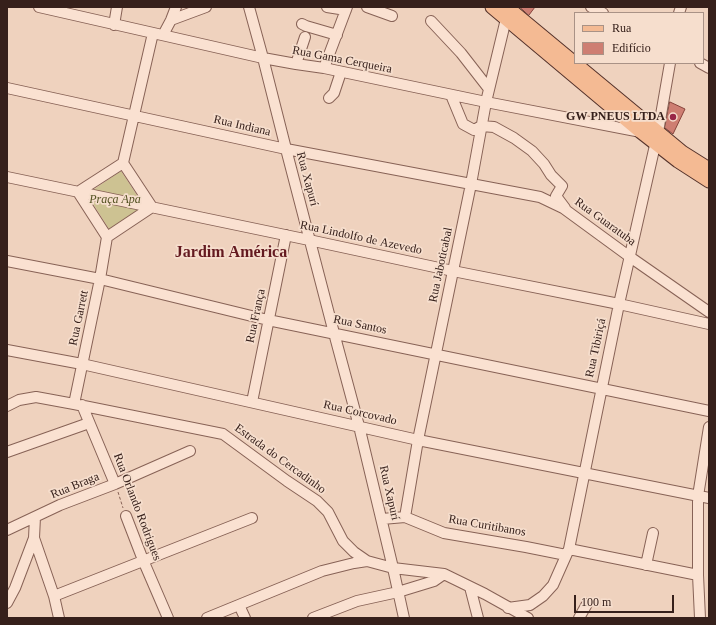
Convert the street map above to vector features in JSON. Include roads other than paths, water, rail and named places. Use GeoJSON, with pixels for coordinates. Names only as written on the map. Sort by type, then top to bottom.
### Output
{"type":"FeatureCollection","features":[{"type":"Feature","properties":{"kind":"main road"},"geometry":{"type":"LineString","coordinates":[[492,7],[506,13],[656,138],[678,162],[709,181]]}},
{"type":"Feature","properties":{"kind":"main road"},"geometry":{"type":"LineString","coordinates":[[506,13],[641,132],[682,152],[709,169]]}},
{"type":"Feature","properties":{"kind":"street","name":"Rua Gama Cerqueira"},"geometry":{"type":"LineString","coordinates":[[39,7],[56,9],[114,25],[263,58],[324,68],[451,95],[641,132]]}},
{"type":"Feature","properties":{"kind":"street"},"geometry":{"type":"LineString","coordinates":[[114,25],[117,7]]}},
{"type":"Feature","properties":{"kind":"street"},"geometry":{"type":"LineString","coordinates":[[123,163],[152,207],[107,237],[78,192],[123,163],[134,116],[158,34],[171,20],[176,7]]}},
{"type":"Feature","properties":{"kind":"street"},"geometry":{"type":"LineString","coordinates":[[171,20],[206,7]]}},
{"type":"Feature","properties":{"kind":"street","name":"Rua Xapurí"},"geometry":{"type":"LineString","coordinates":[[249,7],[359,426],[404,618]]}},
{"type":"Feature","properties":{"kind":"street"},"geometry":{"type":"LineString","coordinates":[[324,68],[347,8],[327,7]]}},
{"type":"Feature","properties":{"kind":"street"},"geometry":{"type":"LineString","coordinates":[[367,7],[392,16]]}},
{"type":"Feature","properties":{"kind":"street"},"geometry":{"type":"LineString","coordinates":[[591,7],[601,12]]}},
{"type":"Feature","properties":{"kind":"street","name":"Rua Jaboticabal"},"geometry":{"type":"LineString","coordinates":[[405,517],[418,440],[472,184],[486,102],[506,13]]}},
{"type":"Feature","properties":{"kind":"street"},"geometry":{"type":"LineString","coordinates":[[431,21],[461,53],[489,89]]}},
{"type":"Feature","properties":{"kind":"street"},"geometry":{"type":"LineString","coordinates":[[302,24],[337,35]]}},
{"type":"Feature","properties":{"kind":"street"},"geometry":{"type":"LineString","coordinates":[[296,64],[305,37]]}},
{"type":"Feature","properties":{"kind":"street","name":"Rua Tibiriçá"},"geometry":{"type":"LineString","coordinates":[[508,608],[530,605],[543,596],[553,585],[567,552],[619,304],[656,138],[670,64]]}},
{"type":"Feature","properties":{"kind":"street"},"geometry":{"type":"LineString","coordinates":[[329,98],[334,93],[341,72]]}},
{"type":"Feature","properties":{"kind":"street","name":"Rua Indiana"},"geometry":{"type":"LineString","coordinates":[[7,88],[286,149],[472,184]]}},
{"type":"Feature","properties":{"kind":"street"},"geometry":{"type":"LineString","coordinates":[[451,95],[463,124],[474,130],[482,126],[494,127],[514,138],[532,152],[562,186],[556,196],[567,211]]}},
{"type":"Feature","properties":{"kind":"street","name":"Rua Lindolfo de Azevedo"},"geometry":{"type":"LineString","coordinates":[[7,177],[709,324]]}},
{"type":"Feature","properties":{"kind":"street","name":"Rua Guaratuba"},"geometry":{"type":"LineString","coordinates":[[472,184],[540,197],[563,208],[709,312]]}},
{"type":"Feature","properties":{"kind":"street","name":"Rua França"},"geometry":{"type":"LineString","coordinates":[[252,402],[286,235]]}},
{"type":"Feature","properties":{"kind":"street","name":"Rua Garrett"},"geometry":{"type":"LineString","coordinates":[[78,404],[82,364],[100,279],[107,237]]}},
{"type":"Feature","properties":{"kind":"street","name":"Rua Santos"},"geometry":{"type":"LineString","coordinates":[[7,261],[100,279],[268,320],[709,411]]}},
{"type":"Feature","properties":{"kind":"street","name":"Rua Corcovado"},"geometry":{"type":"LineString","coordinates":[[7,350],[82,364],[418,440],[709,498]]}},
{"type":"Feature","properties":{"kind":"street","name":"Estrada do Cercadinho"},"geometry":{"type":"LineString","coordinates":[[7,406],[19,400],[36,397],[78,404],[223,434],[317,501],[328,512],[343,541],[354,552],[367,561],[393,568],[444,574],[528,618]]}},
{"type":"Feature","properties":{"kind":"street","name":"Rua Orlando Rodrigues"},"geometry":{"type":"LineString","coordinates":[[78,404],[89,423],[115,484]]}},
{"type":"Feature","properties":{"kind":"street"},"geometry":{"type":"LineString","coordinates":[[7,452],[89,423]]}},
{"type":"Feature","properties":{"kind":"street"},"geometry":{"type":"LineString","coordinates":[[700,618],[698,575],[698,496],[709,427]]}},
{"type":"Feature","properties":{"kind":"street","name":"Rua Braga"},"geometry":{"type":"LineString","coordinates":[[7,530],[60,505],[115,484],[190,451]]}},
{"type":"Feature","properties":{"kind":"street","name":"Rua Orlando Rodrigues"},"geometry":{"type":"LineString","coordinates":[[126,516],[168,618]]}},
{"type":"Feature","properties":{"kind":"street"},"geometry":{"type":"LineString","coordinates":[[7,603],[15,588],[34,538],[36,517]]}},
{"type":"Feature","properties":{"kind":"street","name":"Rua Curitibanos"},"geometry":{"type":"LineString","coordinates":[[382,519],[405,517],[444,533],[646,565],[698,575]]}},
{"type":"Feature","properties":{"kind":"street"},"geometry":{"type":"LineString","coordinates":[[54,596],[252,518]]}},
{"type":"Feature","properties":{"kind":"street"},"geometry":{"type":"LineString","coordinates":[[646,565],[653,533]]}},
{"type":"Feature","properties":{"kind":"street"},"geometry":{"type":"LineString","coordinates":[[34,538],[54,596],[58,618]]}},
{"type":"Feature","properties":{"kind":"street"},"geometry":{"type":"LineString","coordinates":[[207,618],[322,571],[367,561]]}},
{"type":"Feature","properties":{"kind":"street"},"geometry":{"type":"LineString","coordinates":[[313,618],[357,601],[398,592],[434,581],[444,574]]}},
{"type":"Feature","properties":{"kind":"street"},"geometry":{"type":"LineString","coordinates":[[470,587],[478,618]]}},
{"type":"Feature","properties":{"kind":"street"},"geometry":{"type":"LineString","coordinates":[[579,618],[587,604]]}},
{"type":"Feature","properties":{"kind":"street"},"geometry":{"type":"LineString","coordinates":[[239,605],[244,618]]}},
{"type":"Feature","properties":{"kind":"place","name":"GW PNEUS LTDA"},"geometry":{"type":"Point","coordinates":[673,117]}},
{"type":"Feature","properties":{"kind":"district","name":"Jardim América"},"geometry":{"type":"Point","coordinates":[231,253]}},
{"type":"Feature","properties":{"kind":"park label","name":"Praça Apa"},"geometry":{"type":"Point","coordinates":[115,200]}}]}
